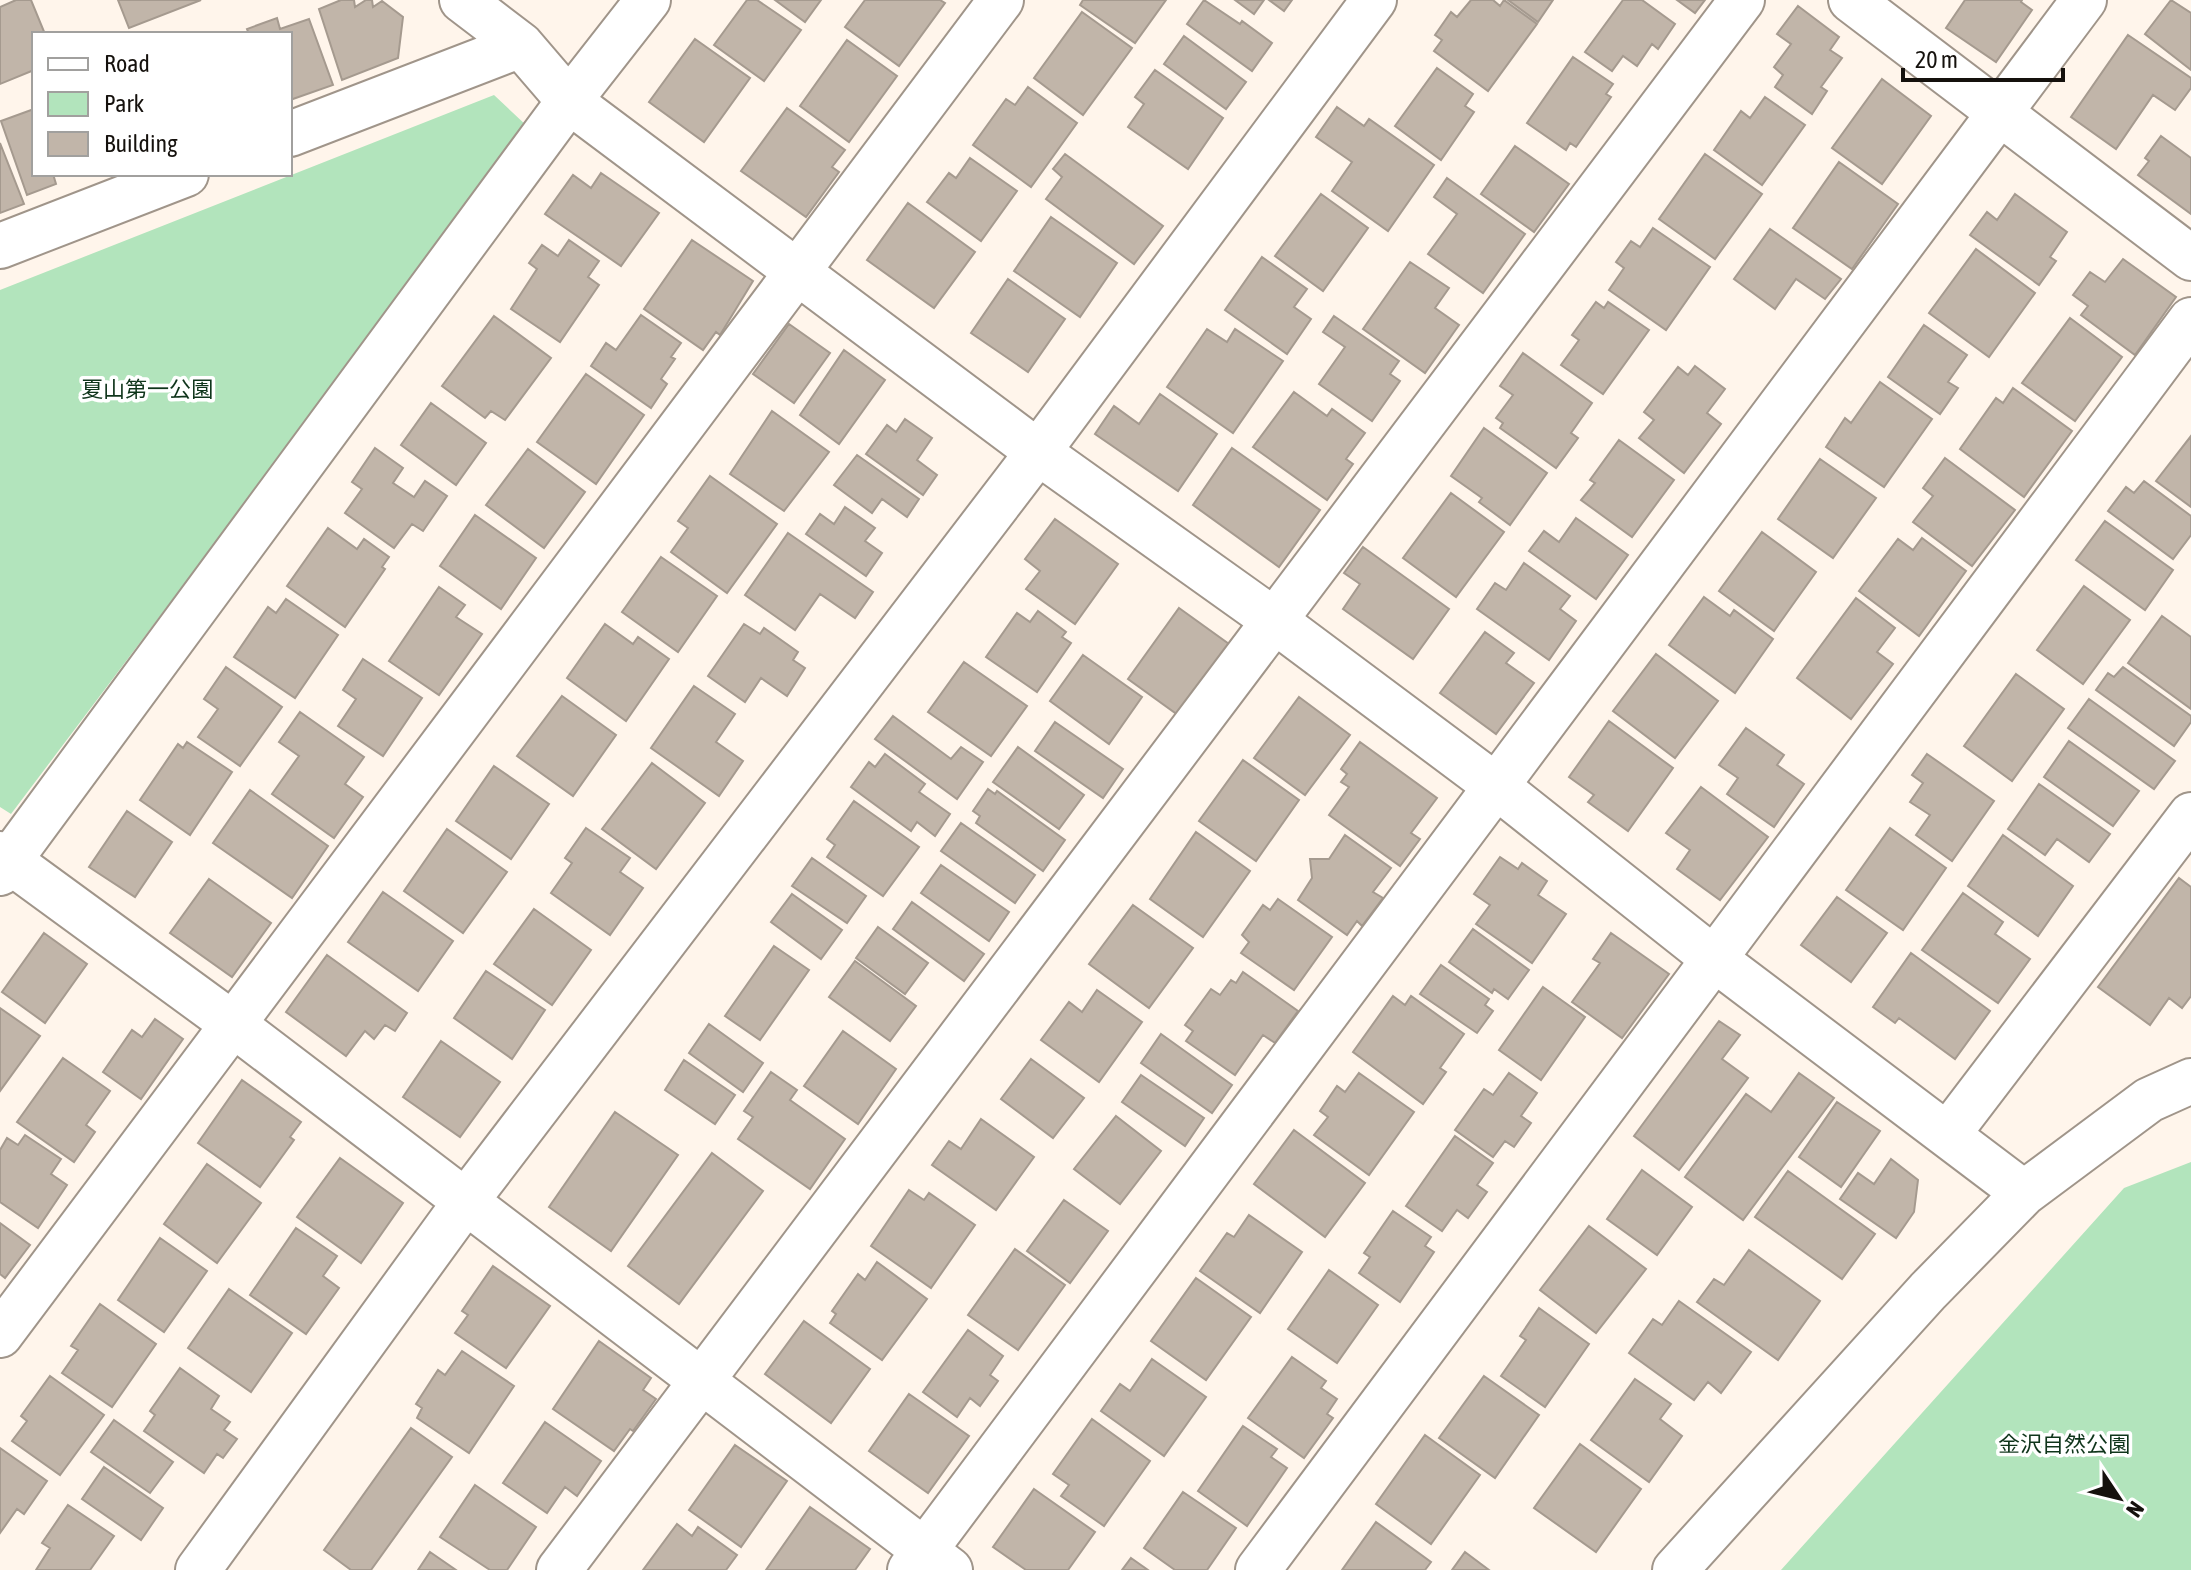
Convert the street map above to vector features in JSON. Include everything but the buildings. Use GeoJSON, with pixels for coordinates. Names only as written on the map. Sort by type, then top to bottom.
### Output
{"type":"FeatureCollection","features":[{"type":"Feature","properties":{"kind":"street"},"geometry":{"type":"LineString","coordinates":[[462,0],[521,45],[569,101],[1038,452],[1275,621],[1496,786],[1713,958],[2024,1193]]}},
{"type":"Feature","properties":{"kind":"street"},"geometry":{"type":"LineString","coordinates":[[648,0],[569,101],[3,862],[234,1025],[703,1380],[928,1563],[1496,786],[2084,0]]}},
{"type":"Feature","properties":{"kind":"street"},"geometry":{"type":"LineString","coordinates":[[0,1335],[1001,0]]}},
{"type":"Feature","properties":{"kind":"street"},"geometry":{"type":"LineString","coordinates":[[198,1570],[466,1201],[1038,452],[1374,0]]}},
{"type":"Feature","properties":{"kind":"street"},"geometry":{"type":"LineString","coordinates":[[559,1570],[1742,0]]}},
{"type":"Feature","properties":{"kind":"street"},"geometry":{"type":"LineString","coordinates":[[1851,0],[2191,258]]}},
{"type":"Feature","properties":{"kind":"street"},"geometry":{"type":"LineString","coordinates":[[292,133],[521,45]]}},
{"type":"Feature","properties":{"kind":"street"},"geometry":{"type":"LineString","coordinates":[[0,246],[181,176]]}},
{"type":"Feature","properties":{"kind":"street"},"geometry":{"type":"LineString","coordinates":[[1258,1570],[2191,320]]}},
{"type":"Feature","properties":{"kind":"street"},"geometry":{"type":"LineString","coordinates":[[1948,1134],[2191,815]]}},
{"type":"Feature","properties":{"kind":"street"},"geometry":{"type":"LineString","coordinates":[[1675,1570],[1928,1291],[2024,1193],[2149,1100],[2191,1081]]}},
{"type":"Feature","properties":{"kind":"green space","name":"夏山第一公園"},"geometry":{"type":"Polygon","coordinates":[[[494,95],[528,127],[11,814],[0,807],[0,290],[494,95]]]}},
{"type":"Feature","properties":{"kind":"green space","name":"金沢自然公園"},"geometry":{"type":"Polygon","coordinates":[[[2191,1162],[2191,1570],[1781,1570],[2124,1188],[2191,1162]]]}}]}
